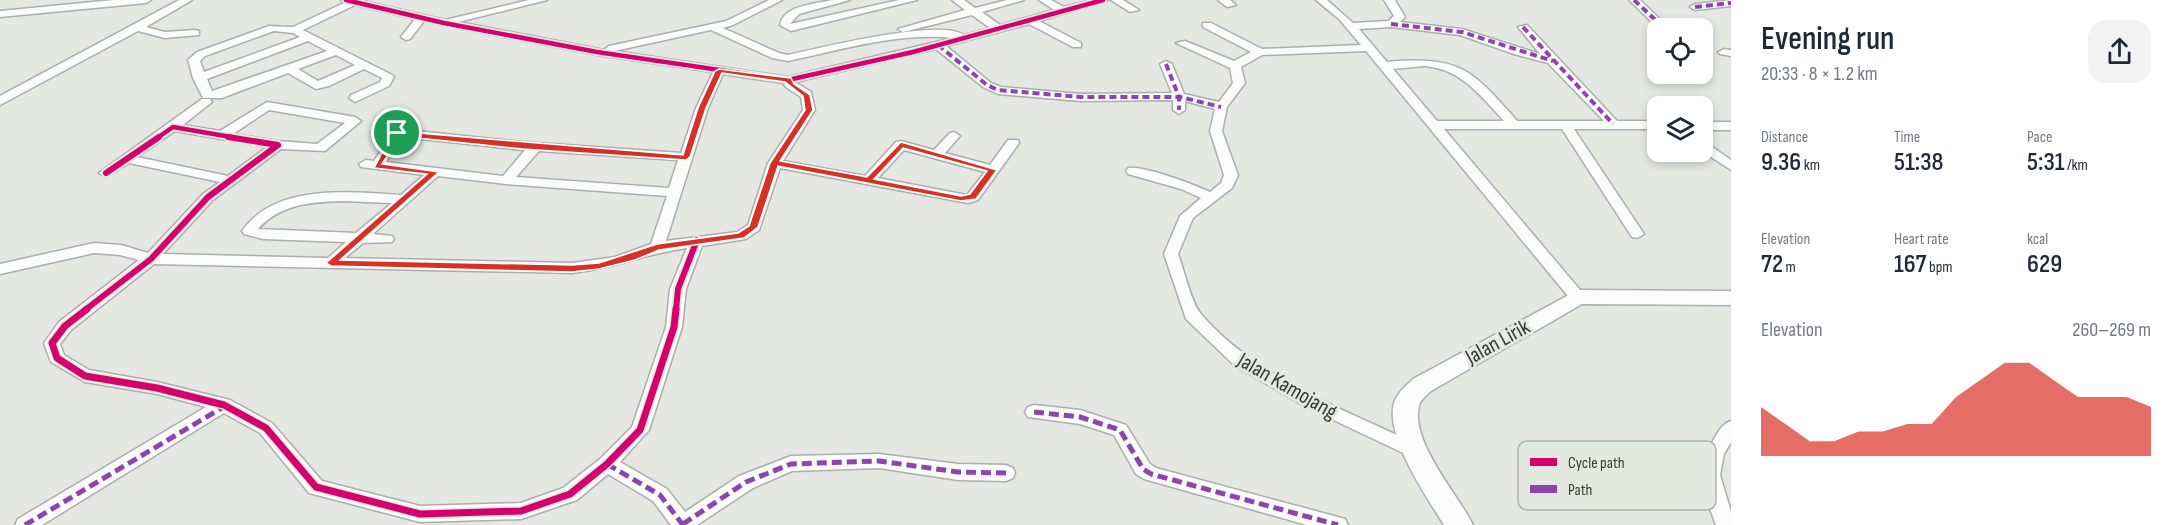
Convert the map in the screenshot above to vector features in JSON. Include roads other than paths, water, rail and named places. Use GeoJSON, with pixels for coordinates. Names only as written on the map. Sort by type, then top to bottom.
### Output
{"type":"FeatureCollection","features":[{"type":"Feature","properties":{"kind":"main road","name":"Jalan Lirik"},"geometry":{"type":"LineString","coordinates":[[1459,525],[1418,453],[1406,424],[1407,402],[1422,385],[1578,297],[1731,298]]}},
{"type":"Feature","properties":{"kind":"street"},"geometry":{"type":"LineString","coordinates":[[47,10],[74,0]]}},
{"type":"Feature","properties":{"kind":"street"},"geometry":{"type":"LineString","coordinates":[[0,15],[146,0]]}},
{"type":"Feature","properties":{"kind":"street"},"geometry":{"type":"LineString","coordinates":[[0,100],[140,28],[187,0]]}},
{"type":"Feature","properties":{"kind":"street"},"geometry":{"type":"LineString","coordinates":[[444,23],[542,0]]}},
{"type":"Feature","properties":{"kind":"street"},"geometry":{"type":"LineString","coordinates":[[597,52],[729,23],[777,0]]}},
{"type":"Feature","properties":{"kind":"street"},"geometry":{"type":"LineString","coordinates":[[845,0],[795,12],[784,21],[785,25],[791,28],[912,0]]}},
{"type":"Feature","properties":{"kind":"street"},"geometry":{"type":"LineString","coordinates":[[957,0],[998,28]]}},
{"type":"Feature","properties":{"kind":"street"},"geometry":{"type":"LineString","coordinates":[[814,50],[1019,0]]}},
{"type":"Feature","properties":{"kind":"street"},"geometry":{"type":"LineString","coordinates":[[1044,0],[1063,11]]}},
{"type":"Feature","properties":{"kind":"street"},"geometry":{"type":"LineString","coordinates":[[295,30],[350,1],[444,23],[597,52],[788,80],[938,45],[1103,0]]}},
{"type":"Feature","properties":{"kind":"street"},"geometry":{"type":"LineString","coordinates":[[1116,0],[1134,10]]}},
{"type":"Feature","properties":{"kind":"street"},"geometry":{"type":"LineString","coordinates":[[1321,0],[1351,26],[1578,297]]}},
{"type":"Feature","properties":{"kind":"street"},"geometry":{"type":"LineString","coordinates":[[1389,0],[1396,7],[1400,17],[1390,24]]}},
{"type":"Feature","properties":{"kind":"street"},"geometry":{"type":"LineString","coordinates":[[1634,0],[1653,18]]}},
{"type":"Feature","properties":{"kind":"street"},"geometry":{"type":"LineString","coordinates":[[1699,3],[1731,3]]}},
{"type":"Feature","properties":{"kind":"street"},"geometry":{"type":"LineString","coordinates":[[406,37],[421,18]]}},
{"type":"Feature","properties":{"kind":"street"},"geometry":{"type":"LineString","coordinates":[[1030,20],[1077,45]]}},
{"type":"Feature","properties":{"kind":"street"},"geometry":{"type":"LineString","coordinates":[[1351,26],[1390,24],[1462,32],[1518,52],[1552,61]]}},
{"type":"Feature","properties":{"kind":"street"},"geometry":{"type":"LineString","coordinates":[[1207,25],[1260,52]]}},
{"type":"Feature","properties":{"kind":"street"},"geometry":{"type":"LineString","coordinates":[[713,27],[776,56],[788,58],[884,38],[938,33],[965,37]]}},
{"type":"Feature","properties":{"kind":"street"},"geometry":{"type":"LineString","coordinates":[[1523,27],[1552,61],[1613,124]]}},
{"type":"Feature","properties":{"kind":"street"},"geometry":{"type":"LineString","coordinates":[[140,28],[165,35],[195,33]]}},
{"type":"Feature","properties":{"kind":"street"},"geometry":{"type":"LineString","coordinates":[[337,51],[218,95],[207,95],[194,60],[201,54],[273,28],[295,30],[337,51],[364,65],[389,80],[356,98]]}},
{"type":"Feature","properties":{"kind":"street"},"geometry":{"type":"LineString","coordinates":[[199,78],[309,37]]}},
{"type":"Feature","properties":{"kind":"street"},"geometry":{"type":"LineString","coordinates":[[1181,43],[1235,66]]}},
{"type":"Feature","properties":{"kind":"street"},"geometry":{"type":"LineString","coordinates":[[938,45],[987,85],[998,90],[1108,98],[1179,97],[1201,99],[1221,107],[1239,83],[1235,66]]}},
{"type":"Feature","properties":{"kind":"street"},"geometry":{"type":"LineString","coordinates":[[1235,66],[1245,58],[1260,52],[1370,48]]}},
{"type":"Feature","properties":{"kind":"street"},"geometry":{"type":"LineString","coordinates":[[1166,64],[1179,97],[1179,110]]}},
{"type":"Feature","properties":{"kind":"street"},"geometry":{"type":"LineString","coordinates":[[1385,66],[1434,64],[1455,71],[1471,80],[1512,123]]}},
{"type":"Feature","properties":{"kind":"street"},"geometry":{"type":"LineString","coordinates":[[290,69],[316,86],[364,65]]}},
{"type":"Feature","properties":{"kind":"street"},"geometry":{"type":"LineString","coordinates":[[657,247],[702,108],[719,71]]}},
{"type":"Feature","properties":{"kind":"street"},"geometry":{"type":"LineString","coordinates":[[0,269],[94,248],[121,250],[151,259],[572,268],[599,266],[632,258],[657,247],[741,236],[754,227],[775,163],[809,110],[807,95],[790,85],[788,80]]}},
{"type":"Feature","properties":{"kind":"street"},"geometry":{"type":"LineString","coordinates":[[106,173],[206,102]]}},
{"type":"Feature","properties":{"kind":"street"},"geometry":{"type":"LineString","coordinates":[[173,127],[221,136],[278,145],[320,148],[353,125],[355,121],[267,106],[221,136]]}},
{"type":"Feature","properties":{"kind":"street","name":"Jalan Kamojang"},"geometry":{"type":"LineString","coordinates":[[1221,107],[1216,131],[1231,175],[1227,185],[1187,216],[1171,254],[1192,315],[1240,361],[1312,402],[1418,453]]}},
{"type":"Feature","properties":{"kind":"street"},"geometry":{"type":"LineString","coordinates":[[407,120],[372,165],[501,180],[675,192]]}},
{"type":"Feature","properties":{"kind":"street"},"geometry":{"type":"LineString","coordinates":[[1434,124],[1647,125]]}},
{"type":"Feature","properties":{"kind":"street"},"geometry":{"type":"LineString","coordinates":[[1565,124],[1637,234]]}},
{"type":"Feature","properties":{"kind":"street"},"geometry":{"type":"LineString","coordinates":[[1713,126],[1731,126]]}},
{"type":"Feature","properties":{"kind":"street"},"geometry":{"type":"LineString","coordinates":[[397,133],[529,147],[686,157]]}},
{"type":"Feature","properties":{"kind":"street"},"geometry":{"type":"LineString","coordinates":[[939,151],[954,136]]}},
{"type":"Feature","properties":{"kind":"street"},"geometry":{"type":"LineString","coordinates":[[775,163],[872,176],[930,192],[968,199],[973,197],[1013,143]]}},
{"type":"Feature","properties":{"kind":"street"},"geometry":{"type":"LineString","coordinates":[[278,145],[208,197],[151,259],[65,326],[52,343],[57,358],[84,376],[157,388],[224,405],[266,429],[316,487],[420,514],[521,511],[570,494],[607,464],[640,429],[674,327],[678,289],[698,240]]}},
{"type":"Feature","properties":{"kind":"street"},"geometry":{"type":"LineString","coordinates":[[872,176],[901,145],[939,151],[993,170]]}},
{"type":"Feature","properties":{"kind":"street"},"geometry":{"type":"LineString","coordinates":[[501,180],[529,147]]}},
{"type":"Feature","properties":{"kind":"street"},"geometry":{"type":"LineString","coordinates":[[1713,152],[1731,166]]}},
{"type":"Feature","properties":{"kind":"street"},"geometry":{"type":"LineString","coordinates":[[126,159],[230,180]]}},
{"type":"Feature","properties":{"kind":"street"},"geometry":{"type":"LineString","coordinates":[[1133,171],[1186,186],[1210,197]]}},
{"type":"Feature","properties":{"kind":"street"},"geometry":{"type":"LineString","coordinates":[[331,263],[435,172]]}},
{"type":"Feature","properties":{"kind":"street"},"geometry":{"type":"LineString","coordinates":[[387,239],[263,235],[249,231],[254,222],[268,211],[322,197],[403,199]]}},
{"type":"Feature","properties":{"kind":"street"},"geometry":{"type":"LineString","coordinates":[[26,525],[224,405]]}},
{"type":"Feature","properties":{"kind":"street"},"geometry":{"type":"LineString","coordinates":[[1034,412],[1080,417],[1120,430],[1143,469],[1151,474],[1338,525]]}},
{"type":"Feature","properties":{"kind":"street"},"geometry":{"type":"LineString","coordinates":[[1716,453],[1731,428]]}},
{"type":"Feature","properties":{"kind":"street"},"geometry":{"type":"LineString","coordinates":[[607,464],[660,495],[683,524],[746,482],[791,464],[879,461],[957,472],[1006,473]]}},
{"type":"Feature","properties":{"kind":"street"},"geometry":{"type":"LineString","coordinates":[[1716,495],[1726,525]]}}]}
